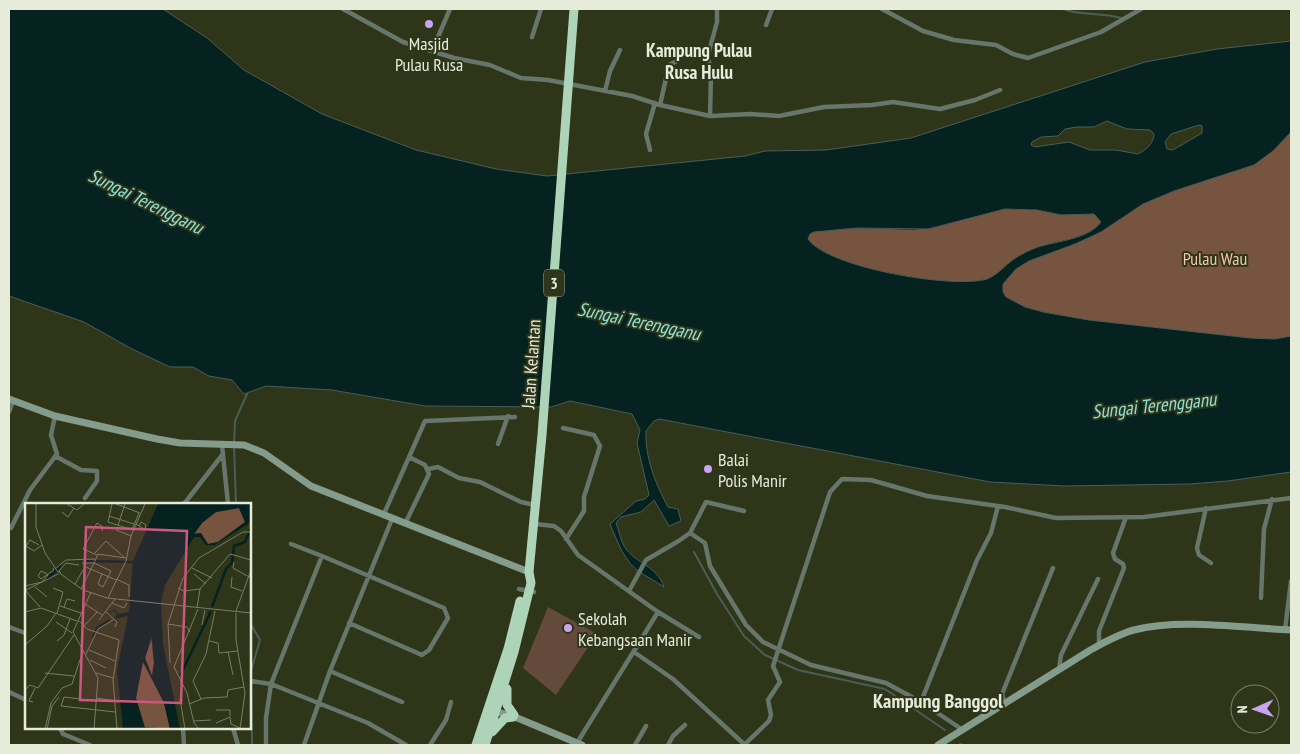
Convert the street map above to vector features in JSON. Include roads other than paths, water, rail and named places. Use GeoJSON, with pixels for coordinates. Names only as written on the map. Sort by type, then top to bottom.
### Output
{"type":"FeatureCollection","features":[{"type":"Feature","properties":{"kind":"highway","name":"Jalan Kelantan"},"geometry":{"type":"LineString","coordinates":[[476,745],[493,708],[514,652],[530,572],[565,132],[572,9]]}},
{"type":"Feature","properties":{"kind":"highway","name":"Jalan Kelantan"},"geometry":{"type":"LineString","coordinates":[[486,743],[493,708],[526,590]]}},
{"type":"Feature","properties":{"kind":"highway"},"geometry":{"type":"LineString","coordinates":[[486,743],[502,720],[514,717],[506,700],[514,652]]}},
{"type":"Feature","properties":{"kind":"street"},"geometry":{"type":"LineString","coordinates":[[343,9],[403,42],[454,58],[490,65],[520,78],[605,91],[710,116],[750,114],[780,116],[824,107],[872,106],[893,102],[940,109],[975,100],[1000,90]]}},
{"type":"Feature","properties":{"kind":"street"},"geometry":{"type":"LineString","coordinates":[[432,51],[450,9]]}},
{"type":"Feature","properties":{"kind":"street"},"geometry":{"type":"LineString","coordinates":[[532,37],[540,9]]}},
{"type":"Feature","properties":{"kind":"street"},"geometry":{"type":"LineString","coordinates":[[710,116],[711,75],[708,56],[717,22],[718,9]]}},
{"type":"Feature","properties":{"kind":"street"},"geometry":{"type":"LineString","coordinates":[[766,25],[772,9]]}},
{"type":"Feature","properties":{"kind":"street"},"geometry":{"type":"LineString","coordinates":[[882,9],[923,31],[954,40],[996,45],[1012,54],[1028,58],[1102,32],[1122,22],[1141,9]]}},
{"type":"Feature","properties":{"kind":"street"},"geometry":{"type":"LineString","coordinates":[[605,91],[610,70],[620,50]]}},
{"type":"Feature","properties":{"kind":"street"},"geometry":{"type":"LineString","coordinates":[[660,105],[669,65],[677,61]]}},
{"type":"Feature","properties":{"kind":"street"},"geometry":{"type":"LineString","coordinates":[[650,150],[646,134],[655,103]]}},
{"type":"Feature","properties":{"kind":"street"},"geometry":{"type":"LineString","coordinates":[[9,412],[11,400],[58,417],[173,442],[244,445],[264,453],[311,486],[383,516],[530,572]]}},
{"type":"Feature","properties":{"kind":"street"},"geometry":{"type":"LineString","coordinates":[[498,444],[508,416]]}},
{"type":"Feature","properties":{"kind":"street"},"geometry":{"type":"LineString","coordinates":[[383,516],[424,424],[428,420],[480,420],[515,416]]}},
{"type":"Feature","properties":{"kind":"street"},"geometry":{"type":"LineString","coordinates":[[11,528],[30,490],[55,456],[57,451],[51,435],[58,417]]}},
{"type":"Feature","properties":{"kind":"street"},"geometry":{"type":"LineString","coordinates":[[563,428],[594,435],[600,446],[584,497],[584,511],[566,539]]}},
{"type":"Feature","properties":{"kind":"street"},"geometry":{"type":"LineString","coordinates":[[223,445],[222,454],[228,503]]}},
{"type":"Feature","properties":{"kind":"street"},"geometry":{"type":"LineString","coordinates":[[185,503],[222,454]]}},
{"type":"Feature","properties":{"kind":"street"},"geometry":{"type":"LineString","coordinates":[[55,456],[81,470],[97,471],[98,481],[85,498]]}},
{"type":"Feature","properties":{"kind":"street"},"geometry":{"type":"LineString","coordinates":[[405,524],[427,479],[428,469],[425,464],[409,457]]}},
{"type":"Feature","properties":{"kind":"street"},"geometry":{"type":"LineString","coordinates":[[428,469],[438,467],[459,478],[480,482],[521,502],[536,506]]}},
{"type":"Feature","properties":{"kind":"street"},"geometry":{"type":"LineString","coordinates":[[634,652],[673,679],[745,745],[769,721],[771,715],[768,700],[780,682],[773,666],[830,492],[837,482],[848,478],[864,479],[927,496],[998,506],[1056,518],[1156,516],[1272,499],[1291,498]]}},
{"type":"Feature","properties":{"kind":"street"},"geometry":{"type":"LineString","coordinates":[[1262,598],[1264,529],[1272,499]]}},
{"type":"Feature","properties":{"kind":"street"},"geometry":{"type":"LineString","coordinates":[[629,591],[646,560],[678,542],[690,532],[706,502],[744,511]]}},
{"type":"Feature","properties":{"kind":"street"},"geometry":{"type":"LineString","coordinates":[[921,702],[977,560],[991,533],[998,506]]}},
{"type":"Feature","properties":{"kind":"street"},"geometry":{"type":"LineString","coordinates":[[1206,508],[1197,548],[1199,555],[1212,563]]}},
{"type":"Feature","properties":{"kind":"street"},"geometry":{"type":"LineString","coordinates":[[1099,645],[1100,631],[1124,568],[1123,564],[1115,559],[1113,553],[1126,517]]}},
{"type":"Feature","properties":{"kind":"street"},"geometry":{"type":"LineString","coordinates":[[304,745],[330,671],[392,519]]}},
{"type":"Feature","properties":{"kind":"street"},"geometry":{"type":"LineString","coordinates":[[535,524],[554,526],[578,555],[658,612],[699,637]]}},
{"type":"Feature","properties":{"kind":"street"},"geometry":{"type":"LineString","coordinates":[[690,532],[705,543],[710,566],[746,625],[763,642],[779,652],[811,665],[886,683],[921,702],[963,730]]}},
{"type":"Feature","properties":{"kind":"street"},"geometry":{"type":"LineString","coordinates":[[291,544],[369,575],[444,608],[448,618],[429,650],[422,655],[349,623]]}},
{"type":"Feature","properties":{"kind":"street"},"geometry":{"type":"LineString","coordinates":[[266,745],[266,718],[271,684],[322,556]]}},
{"type":"Feature","properties":{"kind":"street"},"geometry":{"type":"LineString","coordinates":[[1005,704],[1002,694],[1053,568]]}},
{"type":"Feature","properties":{"kind":"street"},"geometry":{"type":"LineString","coordinates":[[1059,669],[1061,655],[1098,579]]}},
{"type":"Feature","properties":{"kind":"street"},"geometry":{"type":"LineString","coordinates":[[938,745],[1059,669],[1118,635],[1154,627],[1206,626],[1288,630],[1291,581]]}},
{"type":"Feature","properties":{"kind":"street"},"geometry":{"type":"LineString","coordinates":[[493,708],[579,744],[658,612]]}},
{"type":"Feature","properties":{"kind":"street"},"geometry":{"type":"LineString","coordinates":[[9,628],[24,633]]}},
{"type":"Feature","properties":{"kind":"street"},"geometry":{"type":"LineString","coordinates":[[330,671],[402,702]]}},
{"type":"Feature","properties":{"kind":"street"},"geometry":{"type":"LineString","coordinates":[[251,681],[271,684],[319,702],[368,723],[406,745]]}},
{"type":"Feature","properties":{"kind":"street"},"geometry":{"type":"LineString","coordinates":[[9,692],[25,700]]}},
{"type":"Feature","properties":{"kind":"street"},"geometry":{"type":"LineString","coordinates":[[430,745],[446,720],[451,702]]}},
{"type":"Feature","properties":{"kind":"street"},"geometry":{"type":"LineString","coordinates":[[668,745],[673,736],[685,725]]}},
{"type":"Feature","properties":{"kind":"street"},"geometry":{"type":"LineString","coordinates":[[635,745],[646,726]]}},
{"type":"Feature","properties":{"kind":"street"},"geometry":{"type":"LineString","coordinates":[[61,729],[64,734],[90,745]]}},
{"type":"Feature","properties":{"kind":"street"},"geometry":{"type":"LineString","coordinates":[[183,729],[184,745]]}},
{"type":"Feature","properties":{"kind":"street"},"geometry":{"type":"LineString","coordinates":[[233,729],[238,745]]}},
{"type":"Feature","properties":{"kind":"street"},"geometry":{"type":"LineString","coordinates":[[392,745],[395,739]]}},
{"type":"Feature","properties":{"kind":"water","name":"Sungai Terengganu"},"geometry":{"type":"Polygon","coordinates":[[[9,9],[163,9],[207,38],[244,70],[322,114],[416,150],[496,169],[547,176],[745,156],[765,151],[826,150],[911,138],[1145,62],[1217,49],[1291,41],[1291,132],[1273,151],[1254,165],[1174,191],[1143,204],[1101,232],[1029,261],[1016,269],[1003,284],[1003,292],[1006,297],[1025,307],[1089,320],[1250,338],[1275,339],[1291,336],[1291,472],[1228,481],[1189,484],[1065,486],[990,482],[659,419],[654,421],[646,431],[649,460],[659,489],[668,507],[678,509],[681,521],[669,526],[654,500],[641,512],[621,517],[616,523],[624,546],[634,557],[656,574],[664,587],[630,564],[610,524],[636,501],[645,499],[649,495],[637,443],[640,430],[632,414],[570,401],[551,407],[425,406],[332,390],[266,386],[244,394],[232,380],[209,376],[193,367],[170,367],[132,349],[84,322],[9,296],[9,9]],[[1107,121],[1094,127],[1065,129],[1058,136],[1041,137],[1032,142],[1031,145],[1035,147],[1069,142],[1090,150],[1116,150],[1138,154],[1147,148],[1153,140],[1154,134],[1150,130],[1127,129],[1107,121]],[[1199,125],[1171,134],[1165,142],[1167,149],[1173,150],[1202,133],[1202,126],[1199,125]],[[1005,209],[928,229],[857,228],[814,232],[810,234],[808,239],[820,249],[840,259],[865,267],[921,278],[971,281],[987,279],[1026,252],[1081,236],[1096,228],[1101,222],[1094,214],[1061,215],[1037,210],[1005,209]]]}},
{"type":"Feature","properties":{"kind":"waterway"},"geometry":{"type":"LineString","coordinates":[[1063,9],[1077,13],[1121,18]]}},
{"type":"Feature","properties":{"kind":"waterway"},"geometry":{"type":"LineString","coordinates":[[234,442],[235,421],[247,394]]}},
{"type":"Feature","properties":{"kind":"waterway"},"geometry":{"type":"LineString","coordinates":[[234,446],[236,503]]}},
{"type":"Feature","properties":{"kind":"waterway"},"geometry":{"type":"LineString","coordinates":[[694,552],[717,594],[744,636],[765,655],[798,670],[885,689],[945,730]]}},
{"type":"Feature","properties":{"kind":"waterway"},"geometry":{"type":"LineString","coordinates":[[251,625],[260,640],[251,671]]}},
{"type":"Feature","properties":{"kind":"waterway"},"geometry":{"type":"LineString","coordinates":[[251,671],[252,745]]}},
{"type":"Feature","properties":{"kind":"place","name":"Masjid Pulau Rusa"},"geometry":{"type":"Point","coordinates":[429,24]}},
{"type":"Feature","properties":{"kind":"place","name":"Balai Polis Manir"},"geometry":{"type":"Point","coordinates":[708,469]}},
{"type":"Feature","properties":{"kind":"place","name":"Sekolah Kebangsaan Manir"},"geometry":{"type":"Point","coordinates":[568,628]}},
{"type":"Feature","properties":{"kind":"district","name":"Kampung Pulau Rusa Hulu"},"geometry":{"type":"Point","coordinates":[699,61]}},
{"type":"Feature","properties":{"kind":"district","name":"Kampung Banggol"},"geometry":{"type":"Point","coordinates":[938,701]}},
{"type":"Feature","properties":{"kind":"park label","name":"Pulau Wau"},"geometry":{"type":"Point","coordinates":[1215,258]}}]}
